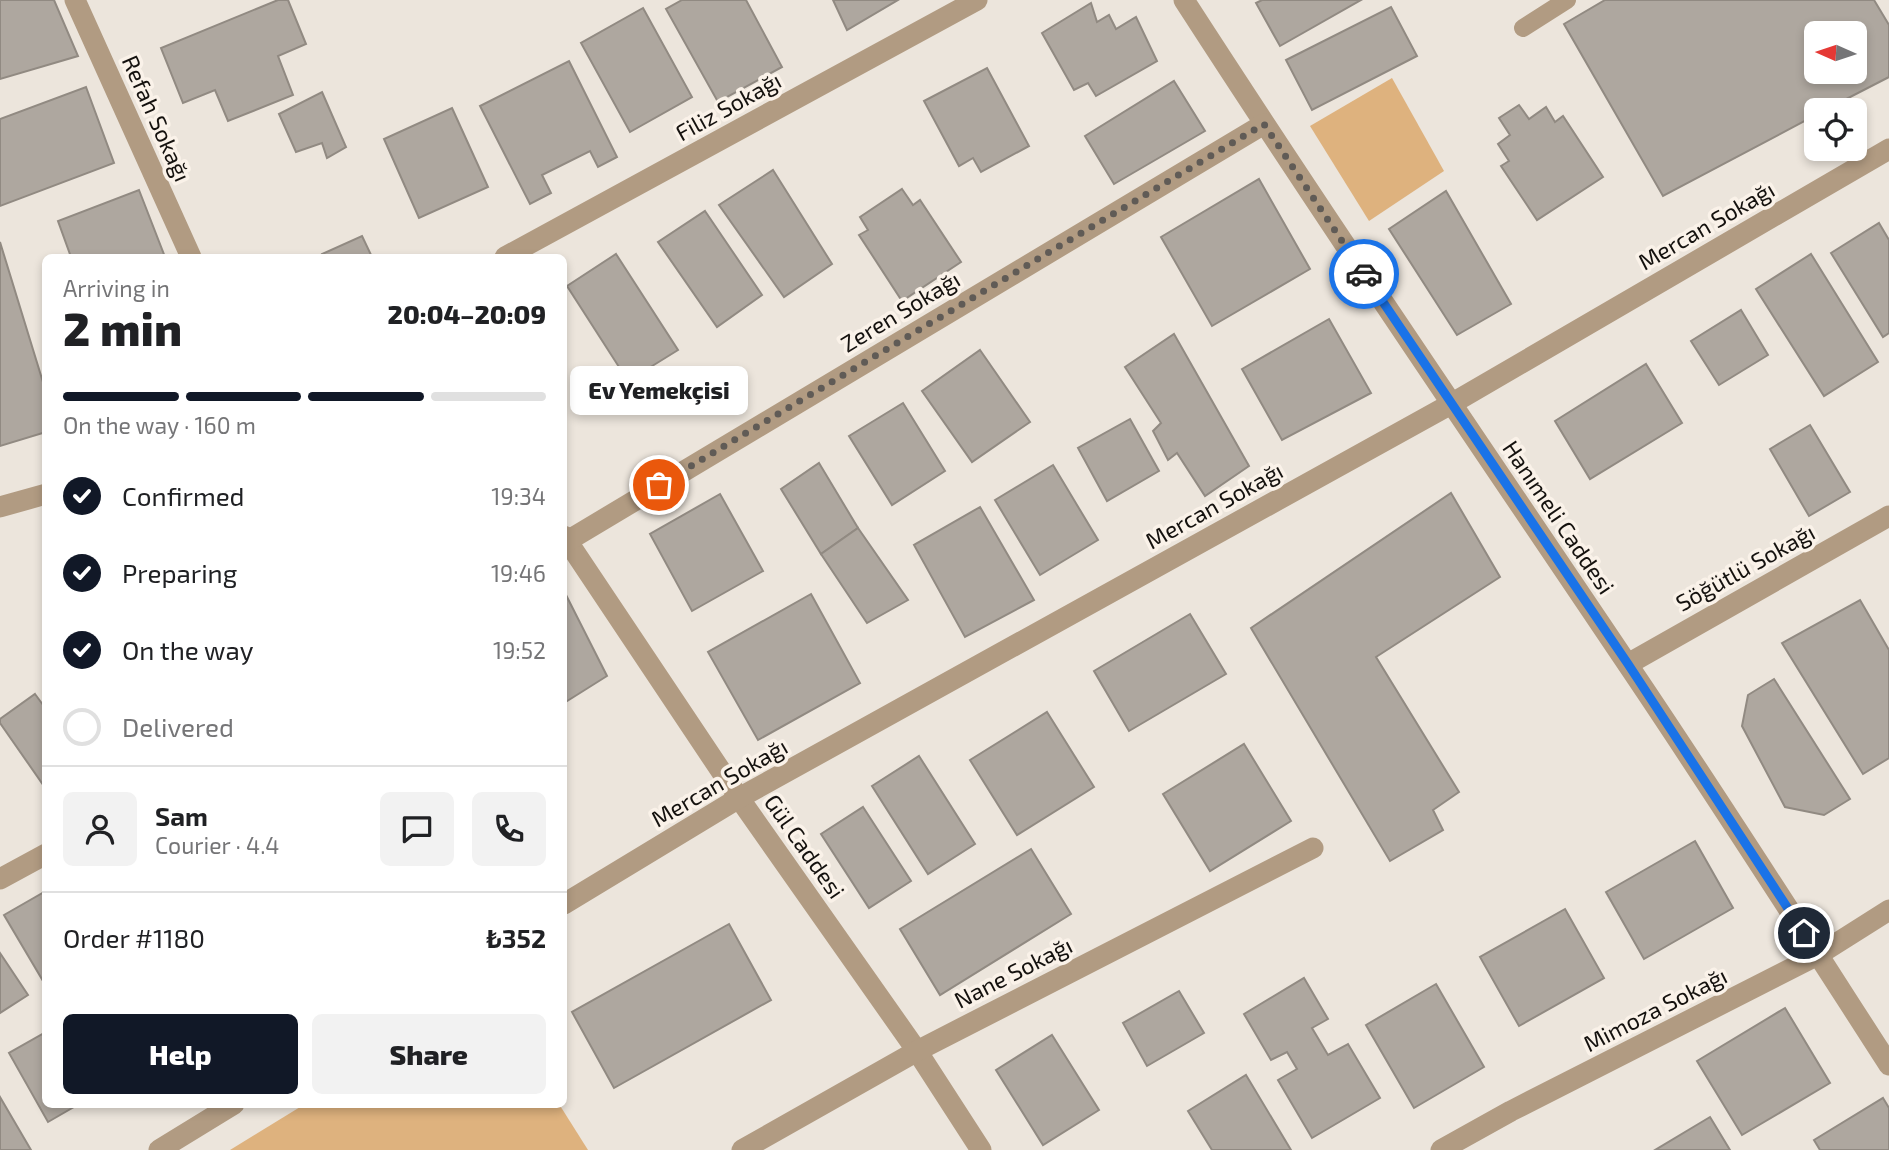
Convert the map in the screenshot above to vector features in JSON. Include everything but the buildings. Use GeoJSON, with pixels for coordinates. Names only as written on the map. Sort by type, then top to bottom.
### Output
{"type":"FeatureCollection","features":[{"type":"Feature","properties":{"kind":"street","name":"Refah Sokağı"},"geometry":{"type":"LineString","coordinates":[[75,0],[190,254]]}},
{"type":"Feature","properties":{"kind":"street","name":"Filiz Sokağı"},"geometry":{"type":"LineString","coordinates":[[511,254],[977,0]]}},
{"type":"Feature","properties":{"kind":"street","name":"Hanımeli Caddesi"},"geometry":{"type":"LineString","coordinates":[[1184,0],[1451,404],[1628,664],[1889,1065]]}},
{"type":"Feature","properties":{"kind":"street","name":"Zeren Sokağı"},"geometry":{"type":"LineString","coordinates":[[567,538],[1264,124]]}},
{"type":"Feature","properties":{"kind":"street","name":"Mercan Sokağı"},"geometry":{"type":"LineString","coordinates":[[567,902],[739,798],[1451,404],[1889,149]]}},
{"type":"Feature","properties":{"kind":"street"},"geometry":{"type":"LineString","coordinates":[[0,506],[42,495]]}},
{"type":"Feature","properties":{"kind":"street","name":"Söğütlü Sokağı"},"geometry":{"type":"LineString","coordinates":[[1628,664],[1889,516]]}},
{"type":"Feature","properties":{"kind":"street","name":"Gül Caddesi"},"geometry":{"type":"LineString","coordinates":[[567,544],[739,798],[917,1051],[981,1150]]}},
{"type":"Feature","properties":{"kind":"street","name":"Nane Sokağı"},"geometry":{"type":"LineString","coordinates":[[742,1150],[917,1051],[1313,848]]}},
{"type":"Feature","properties":{"kind":"street"},"geometry":{"type":"LineString","coordinates":[[0,879],[42,856]]}},
{"type":"Feature","properties":{"kind":"street","name":"Mimoza Sokağı"},"geometry":{"type":"LineString","coordinates":[[1441,1150],[1511,1111],[1818,955],[1889,910]]}},
{"type":"Feature","properties":{"kind":"street"},"geometry":{"type":"LineString","coordinates":[[159,1150],[227,1108]]}},
{"type":"Feature","properties":{"kind":"lane"},"geometry":{"type":"LineString","coordinates":[[1523,28],[1567,0]]}},
{"type":"Feature","properties":{"kind":"shaded area"},"geometry":{"type":"Polygon","coordinates":[[[1392,78],[1444,171],[1369,221],[1310,126],[1392,78]]]}},
{"type":"Feature","properties":{"kind":"shaded area"},"geometry":{"type":"Polygon","coordinates":[[[298,1108],[562,1108],[588,1150],[230,1150],[298,1108]]]}},
{"type":"Feature","properties":{"kind":"way so far"},"geometry":{"type":"LineString","coordinates":[[659,485],[1264,124],[1364,274]]}},
{"type":"Feature","properties":{"kind":"place","name":"Ev Yemekçisi"},"geometry":{"type":"Point","coordinates":[659,485]}},
{"type":"Feature","properties":{"kind":"route"},"geometry":{"type":"LineString","coordinates":[[1364,274],[1628,664],[1804,933]]}}]}
